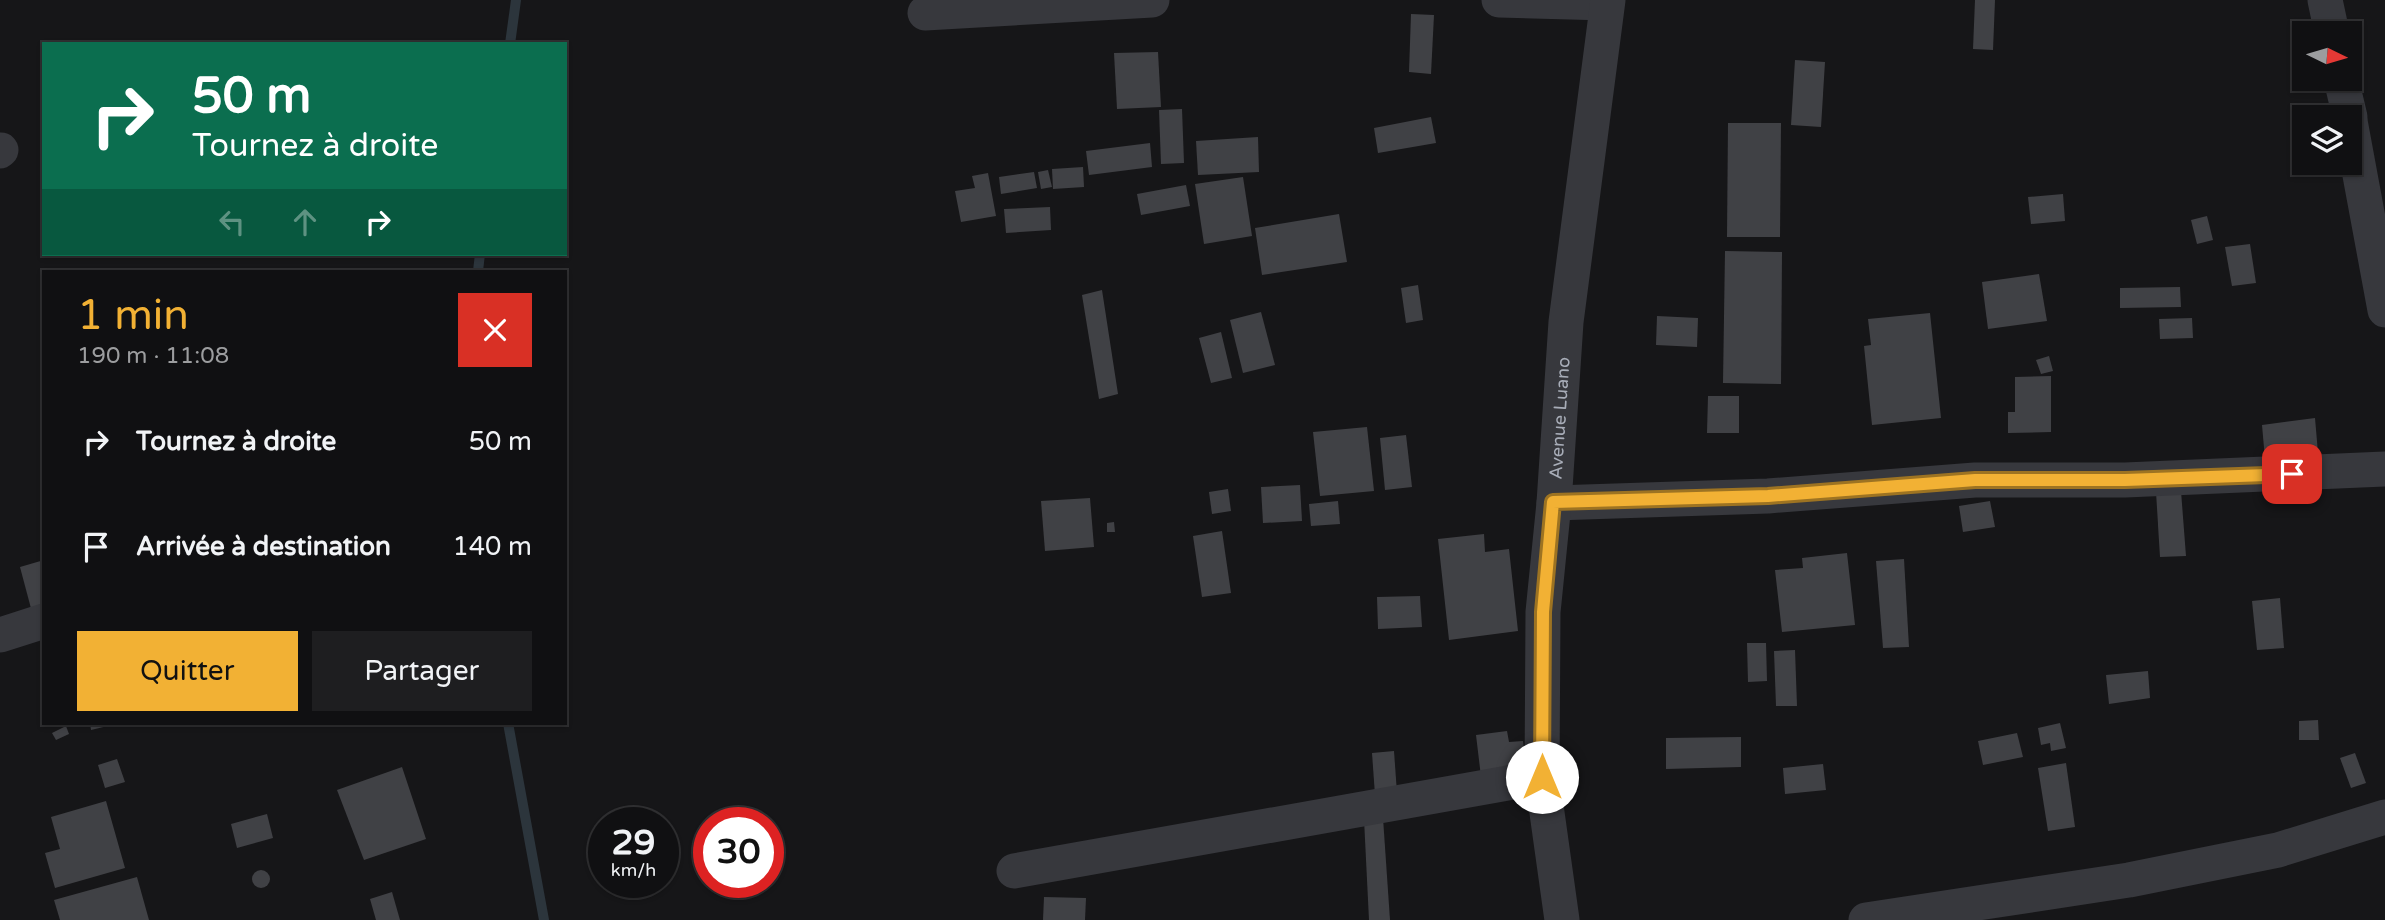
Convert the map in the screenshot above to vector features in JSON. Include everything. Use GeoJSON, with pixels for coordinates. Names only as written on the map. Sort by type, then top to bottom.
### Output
{"type":"FeatureCollection","features":[{"type":"Feature","properties":{"kind":"street"},"geometry":{"type":"LineString","coordinates":[[925,13],[1152,0]]}},
{"type":"Feature","properties":{"kind":"street"},"geometry":{"type":"LineString","coordinates":[[1499,0],[1607,1]]}},
{"type":"Feature","properties":{"kind":"street"},"geometry":{"type":"LineString","coordinates":[[2325,0],[2329,21]]}},
{"type":"Feature","properties":{"kind":"street","name":"Avenue Luano"},"geometry":{"type":"LineString","coordinates":[[1562,920],[1542,777],[1543,612],[1566,322],[1607,1]]}},
{"type":"Feature","properties":{"kind":"street"},"geometry":{"type":"LineString","coordinates":[[2360,175],[2385,310]]}},
{"type":"Feature","properties":{"kind":"street"},"geometry":{"type":"LineString","coordinates":[[1553,502],[1768,496],[1975,480],[2125,480],[2385,469]]}},
{"type":"Feature","properties":{"kind":"street"},"geometry":{"type":"LineString","coordinates":[[0,635],[42,622]]}},
{"type":"Feature","properties":{"kind":"street"},"geometry":{"type":"LineString","coordinates":[[1014,871],[1542,777]]}},
{"type":"Feature","properties":{"kind":"street"},"geometry":{"type":"LineString","coordinates":[[1866,920],[2129,880],[2278,850],[2385,817]]}},
{"type":"Feature","properties":{"kind":"building"},"geometry":{"type":"Polygon","coordinates":[[[1975,0],[1995,0],[1993,50],[1973,49],[1975,0]]]}},
{"type":"Feature","properties":{"kind":"building"},"geometry":{"type":"Polygon","coordinates":[[[1411,14],[1434,15],[1431,74],[1409,72],[1411,14]]]}},
{"type":"Feature","properties":{"kind":"building"},"geometry":{"type":"Polygon","coordinates":[[[1158,52],[1161,107],[1117,109],[1114,53],[1158,52]]]}},
{"type":"Feature","properties":{"kind":"building"},"geometry":{"type":"Polygon","coordinates":[[[1795,60],[1825,62],[1821,127],[1791,125],[1795,60]]]}},
{"type":"Feature","properties":{"kind":"building"},"geometry":{"type":"Polygon","coordinates":[[[1182,109],[1184,163],[1161,164],[1159,110],[1182,109]]]}},
{"type":"Feature","properties":{"kind":"building"},"geometry":{"type":"Polygon","coordinates":[[[1431,117],[1436,143],[1378,153],[1374,128],[1431,117]]]}},
{"type":"Feature","properties":{"kind":"building"},"geometry":{"type":"Polygon","coordinates":[[[1728,123],[1781,123],[1780,237],[1727,237],[1728,123]]]}},
{"type":"Feature","properties":{"kind":"building"},"geometry":{"type":"Polygon","coordinates":[[[1258,137],[1259,172],[1198,175],[1196,141],[1258,137]]]}},
{"type":"Feature","properties":{"kind":"building"},"geometry":{"type":"Polygon","coordinates":[[[1150,143],[1152,167],[1089,175],[1086,151],[1150,143]]]}},
{"type":"Feature","properties":{"kind":"building"},"geometry":{"type":"Polygon","coordinates":[[[1083,167],[1084,187],[1053,189],[1052,169],[1083,167]]]}},
{"type":"Feature","properties":{"kind":"building"},"geometry":{"type":"Polygon","coordinates":[[[1048,170],[1052,187],[1041,189],[1038,172],[1048,170]]]}},
{"type":"Feature","properties":{"kind":"building"},"geometry":{"type":"Polygon","coordinates":[[[1034,172],[1037,188],[1001,194],[999,177],[1034,172]]]}},
{"type":"Feature","properties":{"kind":"building"},"geometry":{"type":"Polygon","coordinates":[[[988,173],[996,216],[961,222],[955,191],[975,188],[972,176],[988,173]]]}},
{"type":"Feature","properties":{"kind":"building"},"geometry":{"type":"Polygon","coordinates":[[[1243,177],[1252,236],[1204,244],[1195,184],[1243,177]]]}},
{"type":"Feature","properties":{"kind":"building"},"geometry":{"type":"Polygon","coordinates":[[[1186,185],[1190,206],[1141,215],[1137,194],[1186,185]]]}},
{"type":"Feature","properties":{"kind":"building"},"geometry":{"type":"Polygon","coordinates":[[[2063,194],[2065,221],[2031,224],[2028,197],[2063,194]]]}},
{"type":"Feature","properties":{"kind":"building"},"geometry":{"type":"Polygon","coordinates":[[[1050,207],[1051,230],[1006,233],[1004,209],[1050,207]]]}},
{"type":"Feature","properties":{"kind":"building"},"geometry":{"type":"Polygon","coordinates":[[[1339,214],[1347,262],[1262,275],[1255,228],[1339,214]]]}},
{"type":"Feature","properties":{"kind":"building"},"geometry":{"type":"Polygon","coordinates":[[[2207,216],[2213,240],[2197,244],[2191,220],[2207,216]]]}},
{"type":"Feature","properties":{"kind":"building"},"geometry":{"type":"Polygon","coordinates":[[[2250,244],[2256,283],[2232,286],[2225,247],[2250,244]]]}},
{"type":"Feature","properties":{"kind":"building"},"geometry":{"type":"Polygon","coordinates":[[[1725,251],[1782,252],[1781,384],[1723,383],[1725,251]]]}},
{"type":"Feature","properties":{"kind":"building"},"geometry":{"type":"Polygon","coordinates":[[[2039,274],[2047,321],[1988,329],[1982,282],[2039,274]]]}},
{"type":"Feature","properties":{"kind":"building"},"geometry":{"type":"Polygon","coordinates":[[[1418,285],[1423,320],[1406,323],[1401,288],[1418,285]]]}},
{"type":"Feature","properties":{"kind":"building"},"geometry":{"type":"Polygon","coordinates":[[[2180,287],[2181,307],[2120,308],[2120,288],[2180,287]]]}},
{"type":"Feature","properties":{"kind":"building"},"geometry":{"type":"Polygon","coordinates":[[[1102,290],[1118,394],[1099,399],[1082,295],[1102,290]]]}},
{"type":"Feature","properties":{"kind":"building"},"geometry":{"type":"Polygon","coordinates":[[[1261,312],[1275,365],[1243,373],[1230,320],[1261,312]]]}},
{"type":"Feature","properties":{"kind":"building"},"geometry":{"type":"Polygon","coordinates":[[[1930,313],[1941,418],[1872,425],[1864,346],[1871,345],[1868,319],[1930,313]]]}},
{"type":"Feature","properties":{"kind":"building"},"geometry":{"type":"Polygon","coordinates":[[[1657,316],[1698,318],[1697,347],[1656,345],[1657,316]]]}},
{"type":"Feature","properties":{"kind":"building"},"geometry":{"type":"Polygon","coordinates":[[[2192,318],[2193,338],[2160,339],[2159,319],[2192,318]]]}},
{"type":"Feature","properties":{"kind":"building"},"geometry":{"type":"Polygon","coordinates":[[[1221,332],[1232,378],[1211,383],[1199,338],[1221,332]]]}},
{"type":"Feature","properties":{"kind":"building"},"geometry":{"type":"Polygon","coordinates":[[[2049,356],[2053,371],[2041,374],[2036,360],[2049,356]]]}},
{"type":"Feature","properties":{"kind":"building"},"geometry":{"type":"Polygon","coordinates":[[[2051,376],[2051,432],[2008,433],[2008,412],[2015,412],[2015,377],[2051,376]]]}},
{"type":"Feature","properties":{"kind":"building"},"geometry":{"type":"Polygon","coordinates":[[[1708,396],[1739,396],[1739,433],[1707,433],[1708,396]]]}},
{"type":"Feature","properties":{"kind":"building"},"geometry":{"type":"Polygon","coordinates":[[[2315,418],[2318,453],[2265,459],[2262,425],[2315,418]]]}},
{"type":"Feature","properties":{"kind":"building"},"geometry":{"type":"Polygon","coordinates":[[[1367,427],[1374,491],[1320,496],[1313,432],[1367,427]]]}},
{"type":"Feature","properties":{"kind":"building"},"geometry":{"type":"Polygon","coordinates":[[[1406,435],[1412,487],[1385,490],[1380,438],[1406,435]]]}},
{"type":"Feature","properties":{"kind":"building"},"geometry":{"type":"Polygon","coordinates":[[[1300,485],[1302,521],[1263,523],[1261,487],[1300,485]]]}},
{"type":"Feature","properties":{"kind":"building"},"geometry":{"type":"Polygon","coordinates":[[[1228,489],[1231,511],[1212,514],[1209,492],[1228,489]]]}},
{"type":"Feature","properties":{"kind":"building"},"geometry":{"type":"Polygon","coordinates":[[[2181,491],[2186,556],[2160,557],[2156,492],[2181,491]]]}},
{"type":"Feature","properties":{"kind":"building"},"geometry":{"type":"Polygon","coordinates":[[[1090,498],[1094,547],[1045,551],[1041,501],[1090,498]]]}},
{"type":"Feature","properties":{"kind":"building"},"geometry":{"type":"Polygon","coordinates":[[[1338,501],[1340,524],[1311,526],[1309,504],[1338,501]]]}},
{"type":"Feature","properties":{"kind":"building"},"geometry":{"type":"Polygon","coordinates":[[[1990,501],[1995,527],[1963,532],[1959,506],[1990,501]]]}},
{"type":"Feature","properties":{"kind":"building"},"geometry":{"type":"Polygon","coordinates":[[[1114,522],[1115,532],[1107,532],[1107,523],[1114,522]]]}},
{"type":"Feature","properties":{"kind":"building"},"geometry":{"type":"Polygon","coordinates":[[[1222,531],[1231,593],[1202,597],[1193,536],[1222,531]]]}},
{"type":"Feature","properties":{"kind":"building"},"geometry":{"type":"Polygon","coordinates":[[[1484,534],[1485,552],[1509,549],[1518,631],[1449,640],[1438,539],[1484,534]]]}},
{"type":"Feature","properties":{"kind":"building"},"geometry":{"type":"Polygon","coordinates":[[[1847,553],[1855,625],[1782,632],[1775,570],[1803,568],[1802,558],[1847,553]]]}},
{"type":"Feature","properties":{"kind":"building"},"geometry":{"type":"Polygon","coordinates":[[[1904,559],[1909,647],[1883,648],[1876,561],[1904,559]]]}},
{"type":"Feature","properties":{"kind":"building"},"geometry":{"type":"Polygon","coordinates":[[[42,561],[42,614],[33,616],[20,567],[42,561]]]}},
{"type":"Feature","properties":{"kind":"building"},"geometry":{"type":"Polygon","coordinates":[[[1420,596],[1422,627],[1378,629],[1377,597],[1420,596]]]}},
{"type":"Feature","properties":{"kind":"building"},"geometry":{"type":"Polygon","coordinates":[[[2280,598],[2284,648],[2257,650],[2252,601],[2280,598]]]}},
{"type":"Feature","properties":{"kind":"building"},"geometry":{"type":"Polygon","coordinates":[[[1747,643],[1766,643],[1767,681],[1748,682],[1747,643]]]}},
{"type":"Feature","properties":{"kind":"building"},"geometry":{"type":"Polygon","coordinates":[[[1795,650],[1797,706],[1776,706],[1774,651],[1795,650]]]}},
{"type":"Feature","properties":{"kind":"building"},"geometry":{"type":"Polygon","coordinates":[[[2148,671],[2150,698],[2109,704],[2106,675],[2148,671]]]}},
{"type":"Feature","properties":{"kind":"building"},"geometry":{"type":"Polygon","coordinates":[[[2318,720],[2319,740],[2299,740],[2299,721],[2318,720]]]}},
{"type":"Feature","properties":{"kind":"building"},"geometry":{"type":"Polygon","coordinates":[[[2060,723],[2066,748],[2051,751],[2050,743],[2041,745],[2038,728],[2060,723]]]}},
{"type":"Feature","properties":{"kind":"building"},"geometry":{"type":"Polygon","coordinates":[[[90,725],[112,725],[91,730],[90,725]]]}},
{"type":"Feature","properties":{"kind":"building"},"geometry":{"type":"Polygon","coordinates":[[[66,726],[69,734],[56,740],[52,733],[66,726]]]}},
{"type":"Feature","properties":{"kind":"building"},"geometry":{"type":"Polygon","coordinates":[[[1507,731],[1509,742],[1523,741],[1528,780],[1482,785],[1476,735],[1507,731]]]}},
{"type":"Feature","properties":{"kind":"building"},"geometry":{"type":"Polygon","coordinates":[[[2017,733],[2023,757],[1983,765],[1978,741],[2017,733]]]}},
{"type":"Feature","properties":{"kind":"building"},"geometry":{"type":"Polygon","coordinates":[[[1741,737],[1741,767],[1666,769],[1666,738],[1741,737]]]}},
{"type":"Feature","properties":{"kind":"building"},"geometry":{"type":"Polygon","coordinates":[[[1394,751],[1397,793],[1375,795],[1372,753],[1394,751]]]}},
{"type":"Feature","properties":{"kind":"building"},"geometry":{"type":"Polygon","coordinates":[[[2355,753],[2366,783],[2351,788],[2340,758],[2355,753]]]}},
{"type":"Feature","properties":{"kind":"building"},"geometry":{"type":"Polygon","coordinates":[[[117,759],[125,782],[105,788],[98,765],[117,759]]]}},
{"type":"Feature","properties":{"kind":"building"},"geometry":{"type":"Polygon","coordinates":[[[2066,763],[2075,827],[2048,831],[2038,768],[2066,763]]]}},
{"type":"Feature","properties":{"kind":"building"},"geometry":{"type":"Polygon","coordinates":[[[1823,764],[1826,790],[1785,794],[1783,768],[1823,764]]]}},
{"type":"Feature","properties":{"kind":"building"},"geometry":{"type":"Polygon","coordinates":[[[402,767],[426,839],[364,860],[337,790],[402,767]]]}},
{"type":"Feature","properties":{"kind":"building"},"geometry":{"type":"Polygon","coordinates":[[[106,801],[125,868],[55,888],[45,853],[60,849],[51,817],[106,801]]]}},
{"type":"Feature","properties":{"kind":"building"},"geometry":{"type":"Polygon","coordinates":[[[267,814],[273,838],[237,848],[231,824],[267,814]]]}},
{"type":"Feature","properties":{"kind":"building"},"geometry":{"type":"Polygon","coordinates":[[[1383,818],[1390,920],[1369,920],[1364,819],[1383,818]]]}},
{"type":"Feature","properties":{"kind":"building"},"geometry":{"type":"Polygon","coordinates":[[[261,870],[267,873],[270,879],[267,885],[261,888],[255,885],[252,879],[255,873],[261,870]]]}},
{"type":"Feature","properties":{"kind":"building"},"geometry":{"type":"Polygon","coordinates":[[[137,877],[149,920],[60,920],[54,900],[137,877]]]}},
{"type":"Feature","properties":{"kind":"building"},"geometry":{"type":"Polygon","coordinates":[[[392,892],[400,920],[376,920],[370,899],[392,892]]]}},
{"type":"Feature","properties":{"kind":"building"},"geometry":{"type":"Polygon","coordinates":[[[1044,897],[1086,898],[1085,920],[1043,920],[1044,897]]]}},
{"type":"Feature","properties":{"kind":"waterway"},"geometry":{"type":"LineString","coordinates":[[510,42],[516,0]]}},
{"type":"Feature","properties":{"kind":"waterway"},"geometry":{"type":"LineString","coordinates":[[478,270],[480,256]]}},
{"type":"Feature","properties":{"kind":"waterway"},"geometry":{"type":"LineString","coordinates":[[508,725],[544,920]]}},
{"type":"Feature","properties":{"kind":"route"},"geometry":{"type":"LineString","coordinates":[[1542,777],[1543,612],[1553,502],[1768,496],[1975,480],[2125,480],[2292,474]]}}]}
